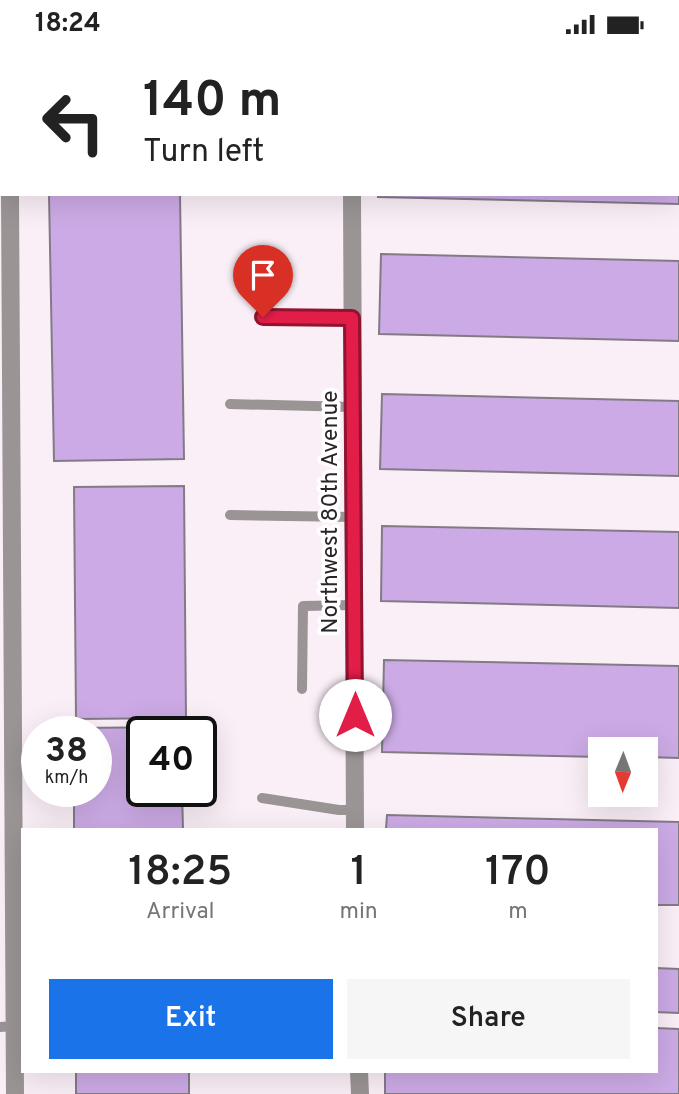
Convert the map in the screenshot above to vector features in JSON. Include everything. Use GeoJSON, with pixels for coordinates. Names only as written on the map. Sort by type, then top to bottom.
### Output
{"type":"FeatureCollection","features":[{"type":"Feature","properties":{"kind":"street"},"geometry":{"type":"LineString","coordinates":[[10,196],[6,510],[7,957],[8,1027],[15,1094]]}},
{"type":"Feature","properties":{"kind":"street","name":"Northwest 80th Avenue"},"geometry":{"type":"LineString","coordinates":[[352,196],[355,828]]}},
{"type":"Feature","properties":{"kind":"street"},"geometry":{"type":"LineString","coordinates":[[359,1073],[360,1094]]}},
{"type":"Feature","properties":{"kind":"lane"},"geometry":{"type":"LineString","coordinates":[[263,317],[352,318]]}},
{"type":"Feature","properties":{"kind":"lane"},"geometry":{"type":"LineString","coordinates":[[230,404],[353,407]]}},
{"type":"Feature","properties":{"kind":"lane"},"geometry":{"type":"LineString","coordinates":[[230,515],[354,517]]}},
{"type":"Feature","properties":{"kind":"lane"},"geometry":{"type":"LineString","coordinates":[[302,689],[303,607],[354,605]]}},
{"type":"Feature","properties":{"kind":"lane"},"geometry":{"type":"LineString","coordinates":[[262,798],[355,810]]}},
{"type":"Feature","properties":{"kind":"building"},"geometry":{"type":"Polygon","coordinates":[[[49,196],[180,196],[184,459],[54,461],[49,196]]]}},
{"type":"Feature","properties":{"kind":"building"},"geometry":{"type":"Polygon","coordinates":[[[679,196],[679,204],[378,197],[679,196]]]}},
{"type":"Feature","properties":{"kind":"building"},"geometry":{"type":"Polygon","coordinates":[[[381,254],[679,261],[679,341],[379,334],[381,254]]]}},
{"type":"Feature","properties":{"kind":"building"},"geometry":{"type":"Polygon","coordinates":[[[382,394],[679,401],[679,476],[380,469],[382,394]]]}},
{"type":"Feature","properties":{"kind":"building"},"geometry":{"type":"Polygon","coordinates":[[[184,486],[186,716],[126,716],[126,719],[112,719],[112,716],[76,716],[74,487],[184,486]]]}},
{"type":"Feature","properties":{"kind":"building"},"geometry":{"type":"Polygon","coordinates":[[[382,526],[679,532],[679,608],[381,601],[382,526]]]}},
{"type":"Feature","properties":{"kind":"building"},"geometry":{"type":"Polygon","coordinates":[[[384,660],[679,666],[679,758],[658,757],[658,737],[588,737],[588,757],[382,752],[384,660]]]}},
{"type":"Feature","properties":{"kind":"building"},"geometry":{"type":"Polygon","coordinates":[[[112,728],[126,728],[126,807],[182,807],[183,828],[74,828],[74,807],[112,807],[112,728]]]}},
{"type":"Feature","properties":{"kind":"building"},"geometry":{"type":"Polygon","coordinates":[[[387,815],[679,822],[679,905],[658,905],[658,828],[386,828],[387,815]]]}},
{"type":"Feature","properties":{"kind":"building"},"geometry":{"type":"Polygon","coordinates":[[[658,968],[679,969],[679,1013],[658,1012],[658,968]]]}},
{"type":"Feature","properties":{"kind":"building"},"geometry":{"type":"Polygon","coordinates":[[[658,1028],[679,1029],[679,1094],[385,1094],[385,1073],[658,1073],[658,1028]]]}},
{"type":"Feature","properties":{"kind":"building"},"geometry":{"type":"Polygon","coordinates":[[[76,1073],[189,1073],[189,1094],[76,1094],[76,1073]]]}},
{"type":"Feature","properties":{"kind":"route"},"geometry":{"type":"LineString","coordinates":[[263,317],[352,318],[355,715]]}}]}
